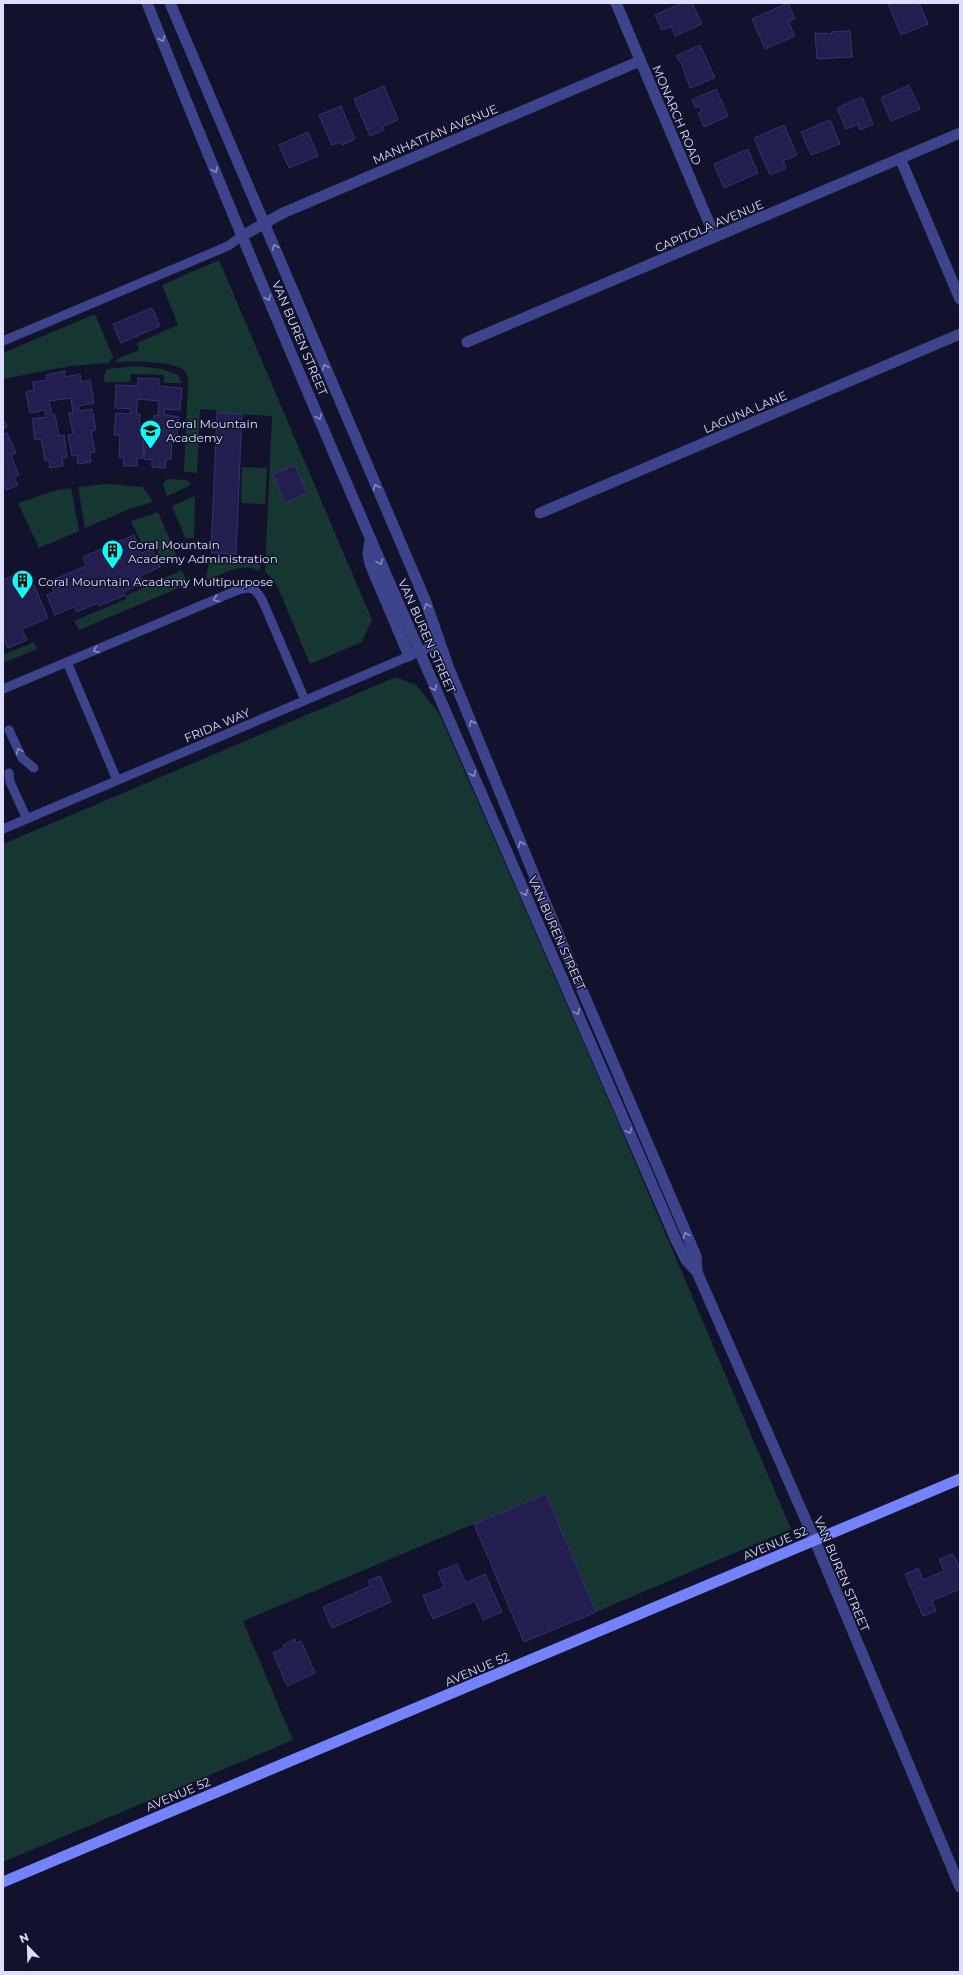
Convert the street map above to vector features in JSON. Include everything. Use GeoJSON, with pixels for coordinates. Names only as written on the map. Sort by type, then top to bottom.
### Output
{"type":"FeatureCollection","features":[{"type":"Feature","properties":{"kind":"main road","name":"AVENUE 52"},"geometry":{"type":"LineString","coordinates":[[3,1882],[815,1541],[960,1478]]}},
{"type":"Feature","properties":{"kind":"street","name":"VAN BUREN STREET"},"geometry":{"type":"LineString","coordinates":[[147,3],[242,236],[371,539],[414,654],[676,1240],[686,1260],[697,1272],[815,1541],[960,1887]]}},
{"type":"Feature","properties":{"kind":"street","name":"VAN BUREN STREET"},"geometry":{"type":"LineString","coordinates":[[170,3],[426,602],[440,643],[567,955],[696,1256],[697,1272]]}},
{"type":"Feature","properties":{"kind":"street","name":"MONARCH ROAD"},"geometry":{"type":"LineString","coordinates":[[616,3],[715,237]]}},
{"type":"Feature","properties":{"kind":"street","name":"MANHATTAN AVENUE"},"geometry":{"type":"LineString","coordinates":[[242,236],[283,213],[640,61]]}},
{"type":"Feature","properties":{"kind":"street","name":"CAPITOLA AVENUE"},"geometry":{"type":"LineString","coordinates":[[468,342],[960,133]]}},
{"type":"Feature","properties":{"kind":"street"},"geometry":{"type":"LineString","coordinates":[[900,158],[960,299]]}},
{"type":"Feature","properties":{"kind":"street","name":"LAGUNA LANE"},"geometry":{"type":"LineString","coordinates":[[540,513],[960,334]]}},
{"type":"Feature","properties":{"kind":"lane"},"geometry":{"type":"LineString","coordinates":[[3,341],[228,246],[242,236]]}},
{"type":"Feature","properties":{"kind":"lane"},"geometry":{"type":"LineString","coordinates":[[3,689],[233,592],[244,588],[252,588],[259,594],[264,604],[305,700]]}},
{"type":"Feature","properties":{"kind":"lane","name":"FRIDA WAY"},"geometry":{"type":"LineString","coordinates":[[3,829],[440,643]]}},
{"type":"Feature","properties":{"kind":"lane"},"geometry":{"type":"LineString","coordinates":[[67,662],[117,780]]}},
{"type":"Feature","properties":{"kind":"lane"},"geometry":{"type":"LineString","coordinates":[[9,730],[22,758],[34,768]]}},
{"type":"Feature","properties":{"kind":"lane"},"geometry":{"type":"LineString","coordinates":[[9,773],[10,782],[26,819]]}},
{"type":"Feature","properties":{"kind":"green space"},"geometry":{"type":"Polygon","coordinates":[[[219,260],[372,620],[362,642],[310,664],[279,590],[273,579],[265,572],[272,416],[217,413],[215,410],[200,409],[197,473],[184,472],[188,382],[186,373],[178,367],[161,363],[116,362],[117,359],[139,350],[137,343],[178,325],[162,285],[219,260]]]}},
{"type":"Feature","properties":{"kind":"green space"},"geometry":{"type":"Polygon","coordinates":[[[95,314],[113,357],[109,363],[70,366],[3,379],[3,353],[95,314]]]}},
{"type":"Feature","properties":{"kind":"green space"},"geometry":{"type":"Polygon","coordinates":[[[136,366],[162,369],[178,375],[182,383],[164,383],[164,375],[131,374],[130,382],[104,382],[105,372],[108,369],[136,366]]]}},
{"type":"Feature","properties":{"kind":"green space"},"geometry":{"type":"Polygon","coordinates":[[[242,467],[267,468],[265,504],[241,503],[242,467]]]}},
{"type":"Feature","properties":{"kind":"green space"},"geometry":{"type":"Polygon","coordinates":[[[167,479],[187,480],[191,484],[167,496],[163,484],[167,479]]]}},
{"type":"Feature","properties":{"kind":"green space"},"geometry":{"type":"Polygon","coordinates":[[[107,484],[143,487],[153,502],[130,509],[85,528],[78,487],[107,484]]]}},
{"type":"Feature","properties":{"kind":"green space"},"geometry":{"type":"Polygon","coordinates":[[[71,488],[79,531],[39,548],[18,503],[53,491],[71,488]]]}},
{"type":"Feature","properties":{"kind":"green space"},"geometry":{"type":"Polygon","coordinates":[[[195,496],[194,538],[185,538],[172,506],[195,496]]]}},
{"type":"Feature","properties":{"kind":"green space"},"geometry":{"type":"Polygon","coordinates":[[[158,512],[177,557],[163,564],[153,541],[143,546],[131,521],[158,512]]]}},
{"type":"Feature","properties":{"kind":"green space"},"geometry":{"type":"Polygon","coordinates":[[[210,556],[261,560],[260,571],[240,568],[208,580],[206,577],[210,556]]]}},
{"type":"Feature","properties":{"kind":"green space"},"geometry":{"type":"Polygon","coordinates":[[[182,570],[188,584],[79,630],[74,621],[126,599],[125,596],[182,570]]]}},
{"type":"Feature","properties":{"kind":"green space"},"geometry":{"type":"Polygon","coordinates":[[[34,642],[37,649],[3,663],[3,655],[34,642]]]}},
{"type":"Feature","properties":{"kind":"green space"},"geometry":{"type":"Polygon","coordinates":[[[396,677],[416,685],[439,713],[610,1103],[791,1529],[596,1612],[545,1494],[243,1621],[293,1740],[3,1862],[3,844],[396,677]]]}},
{"type":"Feature","properties":{"kind":"building"},"geometry":{"type":"Polygon","coordinates":[[[682,3],[692,3],[702,24],[675,36],[671,26],[662,30],[655,15],[682,3]]]}},
{"type":"Feature","properties":{"kind":"building"},"geometry":{"type":"Polygon","coordinates":[[[788,3],[795,19],[788,21],[795,36],[765,49],[752,19],[788,3]]]}},
{"type":"Feature","properties":{"kind":"building"},"geometry":{"type":"Polygon","coordinates":[[[888,3],[919,3],[928,24],[901,35],[888,3]]]}},
{"type":"Feature","properties":{"kind":"building"},"geometry":{"type":"Polygon","coordinates":[[[850,31],[852,57],[817,59],[815,33],[832,34],[831,32],[850,31]]]}},
{"type":"Feature","properties":{"kind":"building"},"geometry":{"type":"Polygon","coordinates":[[[700,45],[715,78],[690,88],[682,65],[676,56],[700,45]]]}},
{"type":"Feature","properties":{"kind":"building"},"geometry":{"type":"Polygon","coordinates":[[[909,85],[920,109],[891,121],[881,98],[909,85]]]}},
{"type":"Feature","properties":{"kind":"building"},"geometry":{"type":"Polygon","coordinates":[[[384,86],[398,120],[383,126],[384,130],[370,136],[354,99],[384,86]]]}},
{"type":"Feature","properties":{"kind":"building"},"geometry":{"type":"Polygon","coordinates":[[[716,89],[728,116],[704,127],[698,113],[702,112],[700,106],[696,108],[692,100],[716,89]]]}},
{"type":"Feature","properties":{"kind":"building"},"geometry":{"type":"Polygon","coordinates":[[[862,97],[873,124],[860,130],[858,124],[846,129],[837,108],[862,97]]]}},
{"type":"Feature","properties":{"kind":"building"},"geometry":{"type":"Polygon","coordinates":[[[341,106],[355,139],[342,145],[340,142],[332,145],[319,115],[341,106]]]}},
{"type":"Feature","properties":{"kind":"building"},"geometry":{"type":"Polygon","coordinates":[[[830,120],[840,144],[811,155],[801,132],[830,120]]]}},
{"type":"Feature","properties":{"kind":"building"},"geometry":{"type":"Polygon","coordinates":[[[784,125],[797,155],[783,161],[786,168],[770,175],[754,138],[784,125]]]}},
{"type":"Feature","properties":{"kind":"building"},"geometry":{"type":"Polygon","coordinates":[[[308,132],[318,156],[289,168],[279,145],[308,132]]]}},
{"type":"Feature","properties":{"kind":"building"},"geometry":{"type":"Polygon","coordinates":[[[748,149],[758,173],[724,188],[714,164],[748,149]]]}},
{"type":"Feature","properties":{"kind":"building"},"geometry":{"type":"Polygon","coordinates":[[[152,308],[160,326],[121,343],[113,324],[152,308]]]}},
{"type":"Feature","properties":{"kind":"building"},"geometry":{"type":"Polygon","coordinates":[[[65,371],[65,377],[80,374],[81,382],[90,380],[94,403],[78,406],[79,411],[92,409],[96,430],[91,431],[95,452],[90,453],[91,462],[78,464],[77,455],[72,456],[68,435],[73,434],[69,413],[73,413],[71,398],[49,401],[52,415],[55,415],[59,436],[64,435],[67,457],[62,458],[63,466],[50,468],[49,460],[45,461],[41,439],[35,440],[32,419],[46,417],[45,410],[30,413],[26,392],[34,390],[33,382],[47,380],[46,375],[65,371]]]}},
{"type":"Feature","properties":{"kind":"building"},"geometry":{"type":"Polygon","coordinates":[[[138,378],[159,379],[159,386],[182,388],[180,410],[164,409],[164,415],[179,417],[177,437],[172,437],[171,459],[166,459],[165,468],[152,467],[152,460],[144,459],[146,437],[153,437],[154,415],[158,416],[159,401],[138,399],[136,414],[140,414],[139,436],[144,436],[143,458],[137,458],[137,466],[123,466],[124,457],[119,457],[120,435],[114,435],[116,413],[130,414],[131,409],[115,408],[116,385],[138,386],[138,378]]]}},
{"type":"Feature","properties":{"kind":"building"},"geometry":{"type":"Polygon","coordinates":[[[217,413],[242,414],[236,554],[211,553],[217,413]]]}},
{"type":"Feature","properties":{"kind":"building"},"geometry":{"type":"Polygon","coordinates":[[[3,419],[7,427],[3,429],[3,419]]]}},
{"type":"Feature","properties":{"kind":"building"},"geometry":{"type":"Polygon","coordinates":[[[7,433],[16,453],[11,455],[19,475],[14,477],[18,485],[6,490],[3,484],[3,434],[7,433]]]}},
{"type":"Feature","properties":{"kind":"building"},"geometry":{"type":"Polygon","coordinates":[[[295,465],[307,493],[285,503],[273,474],[295,465]]]}},
{"type":"Feature","properties":{"kind":"building","name":"Coral Mountain Academy Administration"},"geometry":{"type":"Polygon","coordinates":[[[134,535],[142,553],[152,549],[160,567],[140,576],[143,583],[123,592],[125,595],[99,606],[98,603],[77,612],[74,607],[55,615],[47,595],[54,592],[50,581],[86,566],[83,557],[134,535]]]}},
{"type":"Feature","properties":{"kind":"building","name":"Coral Mountain Academy Multipurpose"},"geometry":{"type":"Polygon","coordinates":[[[20,573],[25,586],[33,583],[48,618],[22,629],[27,640],[8,648],[3,637],[3,580],[20,573]]]}},
{"type":"Feature","properties":{"kind":"building"},"geometry":{"type":"Polygon","coordinates":[[[546,1494],[596,1612],[524,1642],[474,1524],[546,1494]]]}},
{"type":"Feature","properties":{"kind":"building"},"geometry":{"type":"Polygon","coordinates":[[[953,1554],[960,1569],[960,1589],[932,1601],[936,1611],[923,1616],[905,1574],[918,1568],[923,1580],[944,1571],[939,1559],[953,1554]]]}},
{"type":"Feature","properties":{"kind":"building"},"geometry":{"type":"Polygon","coordinates":[[[457,1564],[466,1583],[485,1574],[502,1612],[483,1620],[475,1601],[433,1619],[423,1596],[444,1587],[438,1572],[457,1564]]]}},
{"type":"Feature","properties":{"kind":"building"},"geometry":{"type":"Polygon","coordinates":[[[380,1576],[391,1602],[332,1628],[323,1607],[371,1586],[368,1581],[380,1576]]]}},
{"type":"Feature","properties":{"kind":"building"},"geometry":{"type":"Polygon","coordinates":[[[295,1639],[296,1643],[301,1641],[315,1673],[287,1686],[273,1653],[284,1648],[283,1645],[295,1639]]]}},
{"type":"Feature","properties":{"kind":"place","name":"Coral Mountain Academy"},"geometry":{"type":"Point","coordinates":[151,450]}},
{"type":"Feature","properties":{"kind":"place","name":"Coral Mountain Academy Administration"},"geometry":{"type":"Point","coordinates":[112,570]}},
{"type":"Feature","properties":{"kind":"place","name":"Coral Mountain Academy Multipurpose"},"geometry":{"type":"Point","coordinates":[22,600]}}]}
